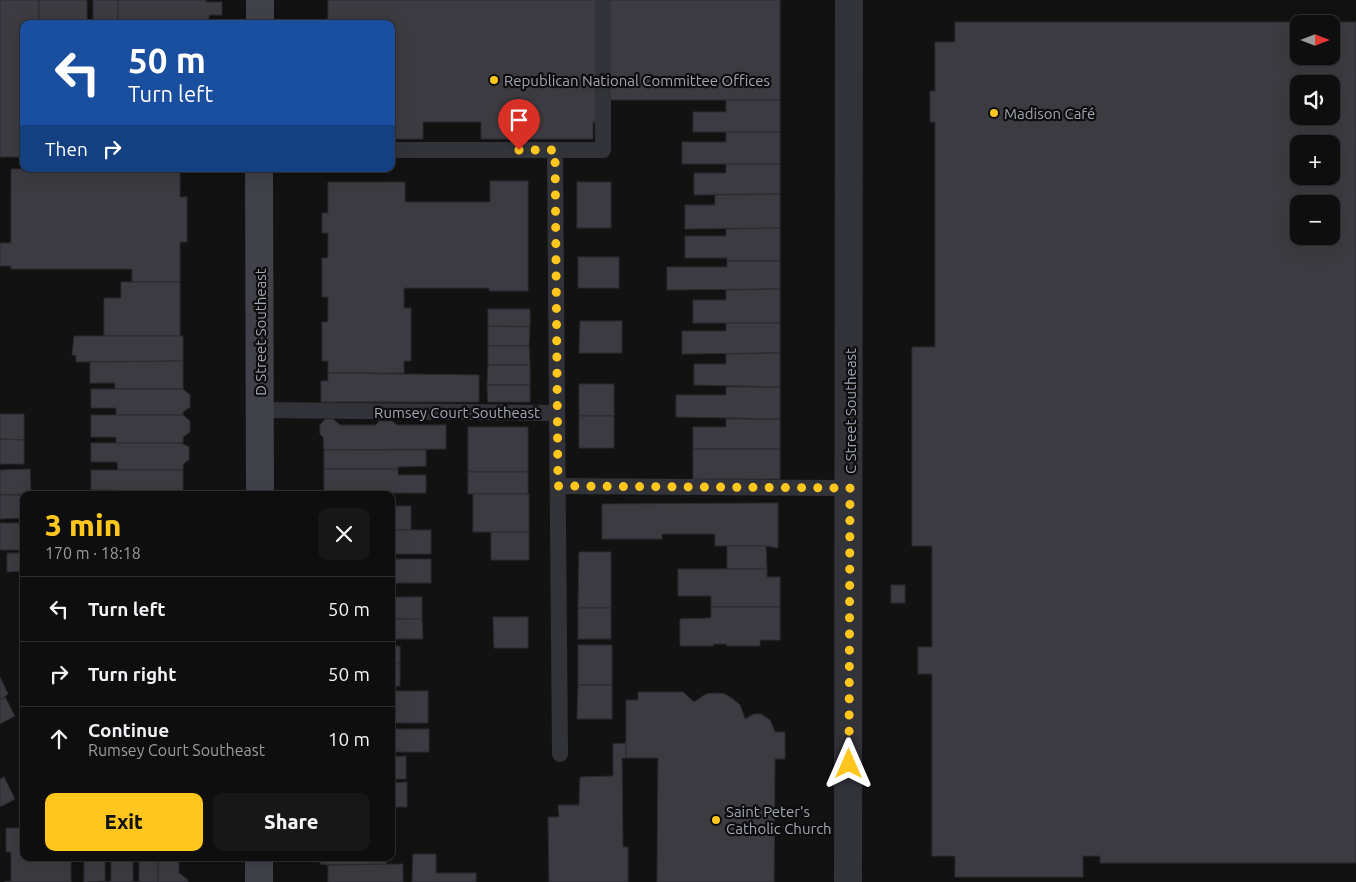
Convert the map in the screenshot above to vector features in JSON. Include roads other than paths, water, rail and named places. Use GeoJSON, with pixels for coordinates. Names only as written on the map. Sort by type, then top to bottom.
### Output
{"type":"FeatureCollection","features":[{"type":"Feature","properties":{"kind":"street"},"geometry":{"type":"LineString","coordinates":[[260,0],[260,20]]}},
{"type":"Feature","properties":{"kind":"street","name":"C Street Southeast"},"geometry":{"type":"LineString","coordinates":[[848,882],[850,488],[849,0]]}},
{"type":"Feature","properties":{"kind":"street","name":"D Street Southeast"},"geometry":{"type":"LineString","coordinates":[[259,172],[260,491]]}},
{"type":"Feature","properties":{"kind":"street"},"geometry":{"type":"LineString","coordinates":[[259,861],[259,882]]}},
{"type":"Feature","properties":{"kind":"lane"},"geometry":{"type":"LineString","coordinates":[[395,150],[603,150],[603,0]]}},
{"type":"Feature","properties":{"kind":"lane","name":"Rumsey Court Southeast"},"geometry":{"type":"LineString","coordinates":[[260,410],[557,413],[555,150]]}},
{"type":"Feature","properties":{"kind":"lane"},"geometry":{"type":"LineString","coordinates":[[557,413],[560,754]]}},
{"type":"Feature","properties":{"kind":"lane"},"geometry":{"type":"LineString","coordinates":[[558,486],[850,488]]}},
{"type":"Feature","properties":{"kind":"place","name":"Republican National Committee Offices"},"geometry":{"type":"Point","coordinates":[494,80]}},
{"type":"Feature","properties":{"kind":"place","name":"Madison Café"},"geometry":{"type":"Point","coordinates":[994,113]}},
{"type":"Feature","properties":{"kind":"place","name":"Saint Peter's Catholic Church"},"geometry":{"type":"Point","coordinates":[716,820]}}]}
